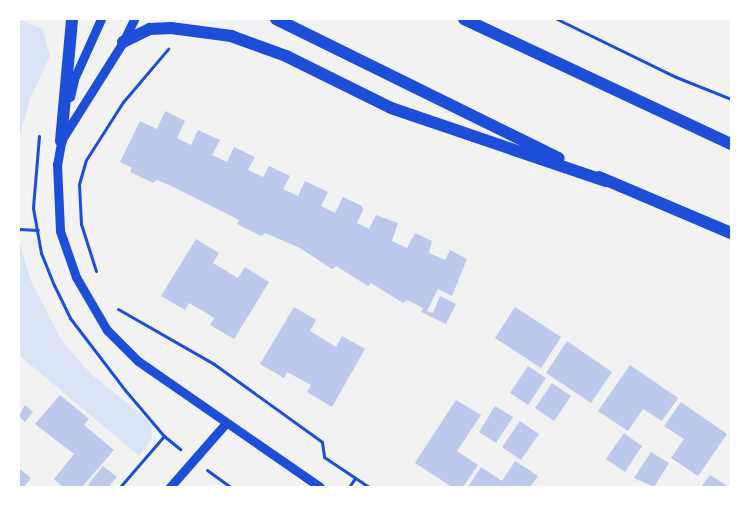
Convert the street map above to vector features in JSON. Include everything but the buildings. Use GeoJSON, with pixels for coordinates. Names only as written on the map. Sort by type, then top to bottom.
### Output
{"type":"FeatureCollection","features":[{"type":"Feature","properties":{"kind":"main road"},"geometry":{"type":"LineString","coordinates":[[61,141],[72,19]]}},
{"type":"Feature","properties":{"kind":"main road"},"geometry":{"type":"LineString","coordinates":[[276,19],[606,181],[731,233]]}},
{"type":"Feature","properties":{"kind":"main road"},"geometry":{"type":"LineString","coordinates":[[464,19],[731,144]]}},
{"type":"Feature","properties":{"kind":"main road"},"geometry":{"type":"LineString","coordinates":[[123,42],[150,29],[171,28],[230,36],[286,56],[391,108],[606,181]]}},
{"type":"Feature","properties":{"kind":"street"},"geometry":{"type":"LineString","coordinates":[[101,19],[74,79],[57,164],[60,231],[76,277],[107,330],[138,361],[226,424],[320,487]]}},
{"type":"Feature","properties":{"kind":"street"},"geometry":{"type":"LineString","coordinates":[[61,141],[123,42],[134,19]]}},
{"type":"Feature","properties":{"kind":"street"},"geometry":{"type":"LineString","coordinates":[[170,487],[226,424]]}},
{"type":"Feature","properties":{"kind":"path"},"geometry":{"type":"LineString","coordinates":[[557,19],[676,77],[731,100]]}},
{"type":"Feature","properties":{"kind":"path"},"geometry":{"type":"LineString","coordinates":[[100,280],[81,224],[79,184],[86,160],[123,102],[170,46]]}},
{"type":"Feature","properties":{"kind":"path"},"geometry":{"type":"LineString","coordinates":[[19,229],[60,231]]}},
{"type":"Feature","properties":{"kind":"path"},"geometry":{"type":"LineString","coordinates":[[115,304],[120,312],[214,364],[314,436],[322,442],[324,457],[369,487]]}},
{"type":"Feature","properties":{"kind":"path"},"geometry":{"type":"LineString","coordinates":[[120,487],[164,436]]}},
{"type":"Feature","properties":{"kind":"path"},"geometry":{"type":"LineString","coordinates":[[212,474],[230,487]]}},
{"type":"Feature","properties":{"kind":"path"},"geometry":{"type":"LineString","coordinates":[[349,487],[355,478]]}},
{"type":"Feature","properties":{"kind":"shaded area"},"geometry":{"type":"Polygon","coordinates":[[[19,19],[43,29],[50,56],[30,99],[19,138],[19,19]]]}},
{"type":"Feature","properties":{"kind":"shaded area"},"geometry":{"type":"Polygon","coordinates":[[[19,239],[30,279],[62,341],[92,375],[151,422],[152,439],[139,456],[19,355],[19,239]]]}}]}
